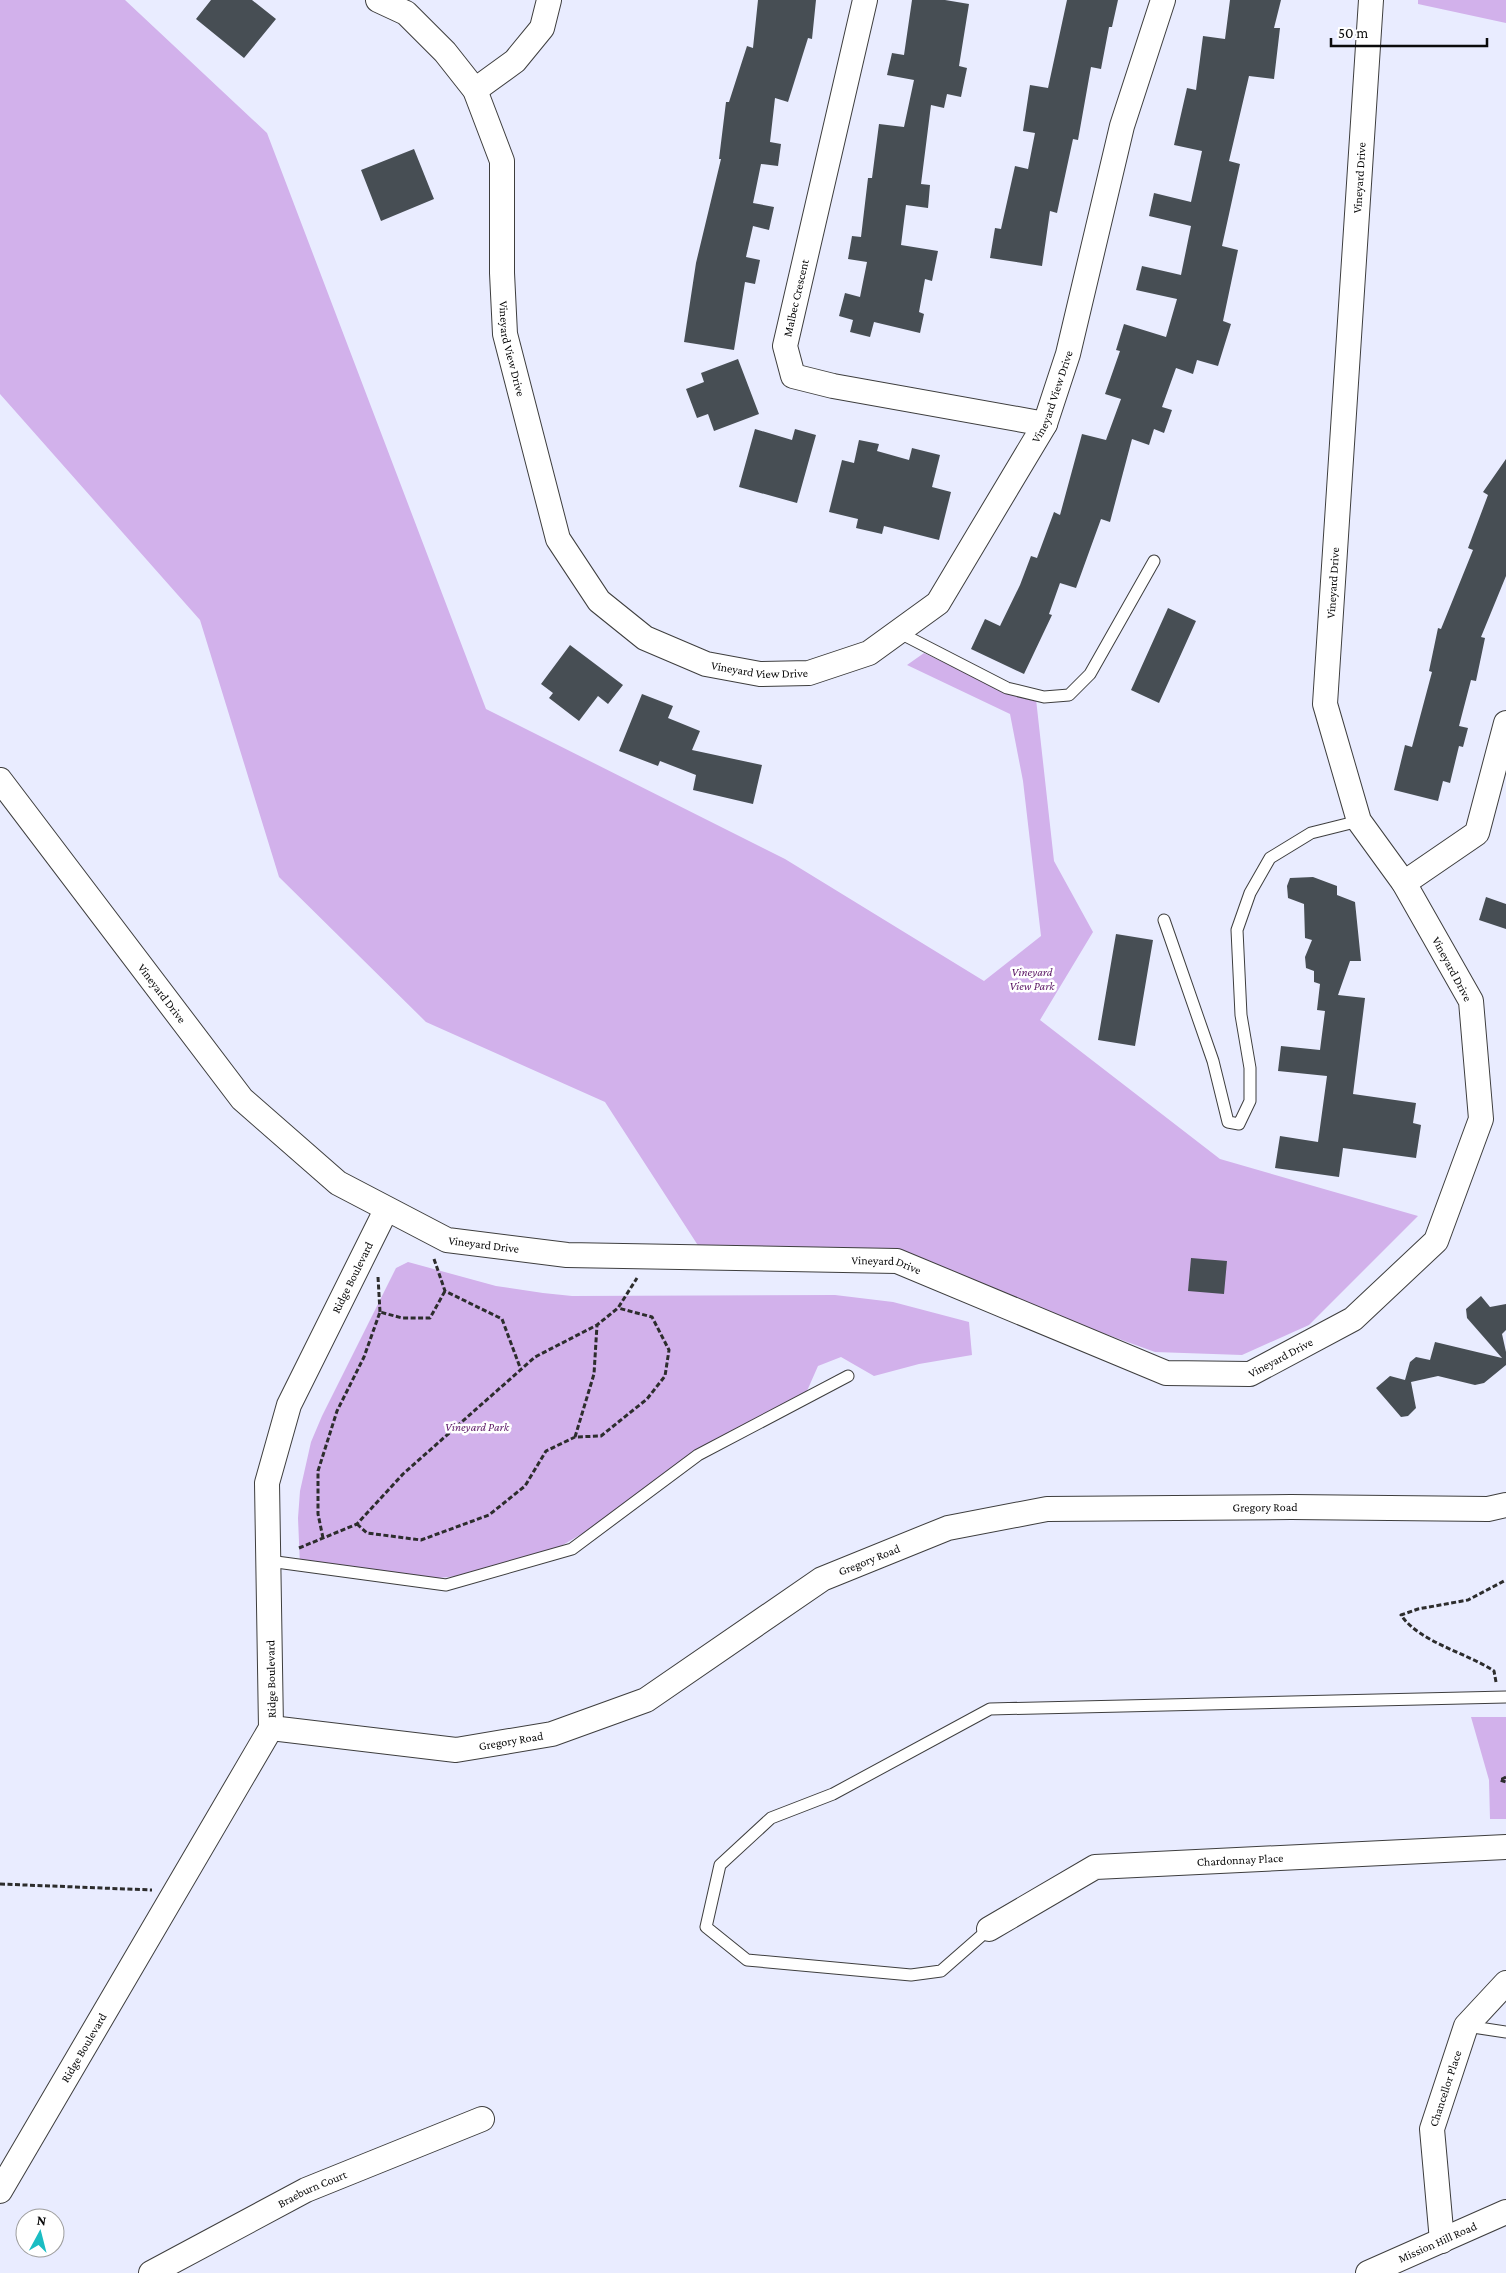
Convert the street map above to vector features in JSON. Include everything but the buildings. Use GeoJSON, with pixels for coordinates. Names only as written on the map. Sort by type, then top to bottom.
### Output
{"type":"FeatureCollection","features":[{"type":"Feature","properties":{"kind":"street","name":"Vineyard View Drive"},"geometry":{"type":"LineString","coordinates":[[378,0],[406,13],[446,52],[475,90],[502,161],[502,273],[505,334],[558,539],[599,601],[645,638],[706,664],[760,674],[810,673],[869,653],[938,604],[1045,424],[1068,354],[1122,126],[1163,0]]}},
{"type":"Feature","properties":{"kind":"street"},"geometry":{"type":"LineString","coordinates":[[475,90],[515,61],[542,28],[549,0]]}},
{"type":"Feature","properties":{"kind":"street","name":"Malbec Crescent"},"geometry":{"type":"LineString","coordinates":[[865,0],[785,346],[793,376],[833,386],[1045,424]]}},
{"type":"Feature","properties":{"kind":"street","name":"Vineyard Drive"},"geometry":{"type":"LineString","coordinates":[[0,780],[242,1099],[338,1183],[386,1210],[447,1240],[567,1255],[897,1261],[1166,1373],[1250,1374],[1353,1319],[1436,1241],[1481,1119],[1471,1001],[1404,883],[1359,821],[1325,704],[1371,0]]}},
{"type":"Feature","properties":{"kind":"street"},"geometry":{"type":"LineString","coordinates":[[1404,883],[1477,833],[1506,723]]}},
{"type":"Feature","properties":{"kind":"street","name":"Ridge Boulevard"},"geometry":{"type":"LineString","coordinates":[[0,2191],[272,1728],[267,1483],[289,1405],[386,1210]]}},
{"type":"Feature","properties":{"kind":"street","name":"Gregory Road"},"geometry":{"type":"LineString","coordinates":[[272,1728],[456,1750],[552,1734],[646,1700],[822,1579],[948,1528],[1038,1511],[1281,1507],[1488,1509],[1506,1505]]}},
{"type":"Feature","properties":{"kind":"street","name":"Chardonnay Place"},"geometry":{"type":"LineString","coordinates":[[989,1929],[1094,1867],[1506,1847]]}},
{"type":"Feature","properties":{"kind":"street","name":"Chancellor Place"},"geometry":{"type":"LineString","coordinates":[[1442,2241],[1432,2129],[1466,2026],[1506,1983]]}},
{"type":"Feature","properties":{"kind":"street","name":"Braeburn Court"},"geometry":{"type":"LineString","coordinates":[[151,2273],[306,2190],[482,2119]]}},
{"type":"Feature","properties":{"kind":"street","name":"Mission Hill Road"},"geometry":{"type":"LineString","coordinates":[[1368,2273],[1506,2212]]}},
{"type":"Feature","properties":{"kind":"lane"},"geometry":{"type":"LineString","coordinates":[[898,632],[1007,688],[1044,697],[1069,695],[1090,674],[1154,561]]}},
{"type":"Feature","properties":{"kind":"lane"},"geometry":{"type":"LineString","coordinates":[[1164,920],[1213,1061],[1228,1122],[1239,1124],[1250,1101],[1250,1068],[1240,1015],[1237,930],[1250,892],[1270,858],[1310,832],[1359,821]]}},
{"type":"Feature","properties":{"kind":"lane"},"geometry":{"type":"LineString","coordinates":[[269,1561],[446,1585],[572,1549],[698,1455],[848,1376]]}},
{"type":"Feature","properties":{"kind":"lane"},"geometry":{"type":"LineString","coordinates":[[989,1929],[941,1971],[910,1975],[747,1960],[706,1927],[720,1865],[771,1818],[833,1794],[990,1709],[1502,1697]]}},
{"type":"Feature","properties":{"kind":"lane"},"geometry":{"type":"LineString","coordinates":[[1466,2026],[1506,2032]]}},
{"type":"Feature","properties":{"kind":"path"},"geometry":{"type":"LineString","coordinates":[[431,1232],[434,1260],[445,1291],[502,1320],[521,1370]]}},
{"type":"Feature","properties":{"kind":"path"},"geometry":{"type":"LineString","coordinates":[[269,1561],[357,1524],[403,1474],[535,1357],[597,1325],[618,1308],[650,1257]]}},
{"type":"Feature","properties":{"kind":"path"},"geometry":{"type":"LineString","coordinates":[[324,1538],[318,1514],[318,1471],[337,1411],[364,1357],[380,1312],[402,1318],[430,1318],[445,1291]]}},
{"type":"Feature","properties":{"kind":"path"},"geometry":{"type":"LineString","coordinates":[[357,1524],[366,1533],[421,1540],[489,1515],[525,1486],[546,1450],[575,1437],[601,1436],[647,1399],[665,1376],[669,1350],[652,1317],[618,1308]]}},
{"type":"Feature","properties":{"kind":"path"},"geometry":{"type":"LineString","coordinates":[[575,1437],[594,1374],[597,1325]]}},
{"type":"Feature","properties":{"kind":"path"},"geometry":{"type":"LineString","coordinates":[[1502,1697],[1494,1671],[1408,1624],[1401,1615],[1418,1609],[1468,1600],[1506,1580]]}},
{"type":"Feature","properties":{"kind":"path"},"geometry":{"type":"LineString","coordinates":[[1506,1777],[1500,1780],[1506,1782]]}},
{"type":"Feature","properties":{"kind":"path"},"geometry":{"type":"LineString","coordinates":[[0,1884],[176,1891]]}},
{"type":"Feature","properties":{"kind":"green space","name":"Vineyard View Park"},"geometry":{"type":"Polygon","coordinates":[[[0,0],[125,0],[267,133],[486,709],[785,859],[984,981],[1041,936],[1023,781],[1010,714],[907,665],[924,653],[1004,691],[1036,699],[1054,861],[1093,932],[1040,1020],[1220,1159],[1418,1216],[1309,1325],[1242,1355],[1155,1352],[873,1250],[699,1247],[605,1102],[426,1022],[279,877],[200,620],[0,394],[0,0]]]}},
{"type":"Feature","properties":{"kind":"green space"},"geometry":{"type":"Polygon","coordinates":[[[1418,0],[1506,0],[1506,23],[1418,4],[1418,0]]]}},
{"type":"Feature","properties":{"kind":"green space","name":"Vineyard Park"},"geometry":{"type":"Polygon","coordinates":[[[408,1262],[496,1286],[572,1296],[835,1295],[893,1302],[969,1322],[972,1355],[919,1364],[874,1376],[841,1357],[818,1366],[803,1400],[689,1461],[585,1532],[556,1549],[469,1575],[438,1578],[408,1578],[300,1566],[298,1518],[300,1491],[311,1442],[322,1416],[396,1268],[408,1262]]]}},
{"type":"Feature","properties":{"kind":"green space"},"geometry":{"type":"Polygon","coordinates":[[[1471,1717],[1506,1717],[1506,1819],[1490,1819],[1489,1780],[1471,1717]]]}}]}
